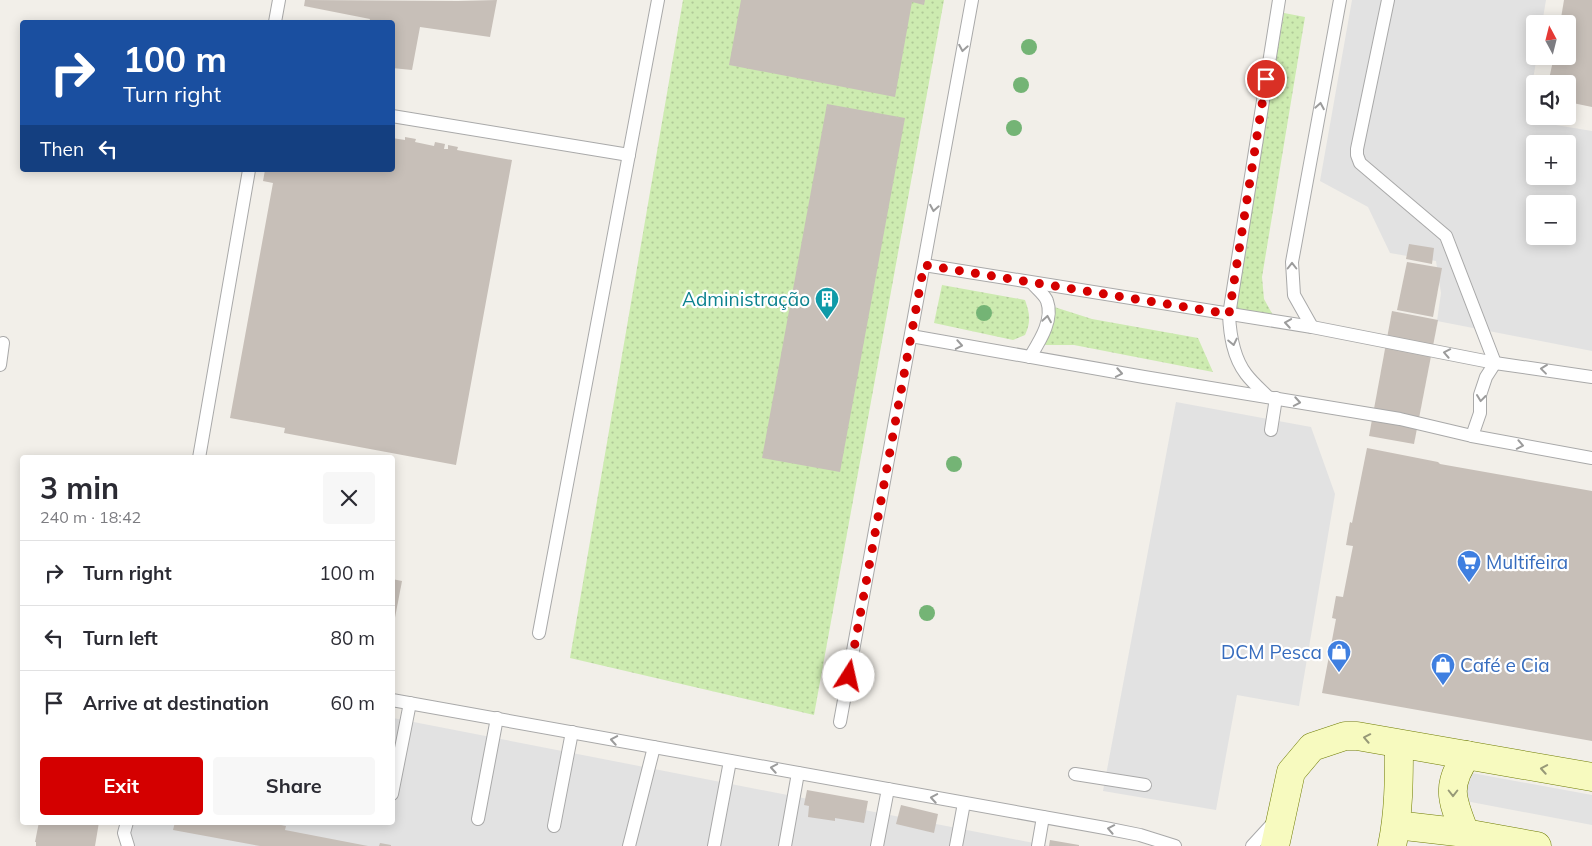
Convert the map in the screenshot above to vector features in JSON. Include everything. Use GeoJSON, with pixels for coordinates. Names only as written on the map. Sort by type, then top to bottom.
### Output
{"type":"FeatureCollection","features":[{"type":"Feature","properties":{"kind":"main road"},"geometry":{"type":"LineString","coordinates":[[1275,846],[1291,772],[1312,747],[1345,736],[1357,736],[1592,777]]}},
{"type":"Feature","properties":{"kind":"main road"},"geometry":{"type":"LineString","coordinates":[[1399,744],[1399,791],[1394,835],[1465,833],[1538,846]]}},
{"type":"Feature","properties":{"kind":"main road"},"geometry":{"type":"LineString","coordinates":[[1465,833],[1454,804],[1453,788],[1454,776],[1467,755]]}},
{"type":"Feature","properties":{"kind":"lane"},"geometry":{"type":"LineString","coordinates":[[275,20],[279,0]]}},
{"type":"Feature","properties":{"kind":"lane"},"geometry":{"type":"LineString","coordinates":[[539,633],[658,0]]}},
{"type":"Feature","properties":{"kind":"lane"},"geometry":{"type":"LineString","coordinates":[[840,722],[972,0]]}},
{"type":"Feature","properties":{"kind":"lane"},"geometry":{"type":"LineString","coordinates":[[1272,397],[1245,374],[1235,355],[1229,314],[1279,0]]}},
{"type":"Feature","properties":{"kind":"lane"},"geometry":{"type":"LineString","coordinates":[[1312,327],[1294,294],[1292,262],[1340,0]]}},
{"type":"Feature","properties":{"kind":"lane"},"geometry":{"type":"LineString","coordinates":[[1388,0],[1357,155],[1360,163],[1446,236],[1495,363]]}},
{"type":"Feature","properties":{"kind":"lane"},"geometry":{"type":"LineString","coordinates":[[395,116],[628,155]]}},
{"type":"Feature","properties":{"kind":"lane"},"geometry":{"type":"LineString","coordinates":[[200,455],[249,172]]}},
{"type":"Feature","properties":{"kind":"lane"},"geometry":{"type":"LineString","coordinates":[[924,265],[1312,327],[1495,363],[1592,376]]}},
{"type":"Feature","properties":{"kind":"lane"},"geometry":{"type":"LineString","coordinates":[[1030,357],[1047,325],[1048,315],[1047,301],[1032,283]]}},
{"type":"Feature","properties":{"kind":"lane"},"geometry":{"type":"LineString","coordinates":[[911,336],[1400,419],[1472,436],[1592,458]]}},
{"type":"Feature","properties":{"kind":"lane"},"geometry":{"type":"LineString","coordinates":[[0,365],[3,343]]}},
{"type":"Feature","properties":{"kind":"lane"},"geometry":{"type":"LineString","coordinates":[[1472,436],[1480,413],[1480,396],[1486,377],[1495,363]]}},
{"type":"Feature","properties":{"kind":"lane"},"geometry":{"type":"LineString","coordinates":[[1271,430],[1272,397]]}},
{"type":"Feature","properties":{"kind":"lane"},"geometry":{"type":"LineString","coordinates":[[395,700],[1043,817],[1139,840],[1176,846]]}},
{"type":"Feature","properties":{"kind":"lane"},"geometry":{"type":"LineString","coordinates":[[395,779],[410,703]]}},
{"type":"Feature","properties":{"kind":"lane"},"geometry":{"type":"LineString","coordinates":[[478,819],[497,718]]}},
{"type":"Feature","properties":{"kind":"lane"},"geometry":{"type":"LineString","coordinates":[[554,826],[572,732]]}},
{"type":"Feature","properties":{"kind":"lane"},"geometry":{"type":"LineString","coordinates":[[629,846],[654,747]]}},
{"type":"Feature","properties":{"kind":"lane"},"geometry":{"type":"LineString","coordinates":[[714,846],[730,760]]}},
{"type":"Feature","properties":{"kind":"lane"},"geometry":{"type":"LineString","coordinates":[[785,846],[798,773]]}},
{"type":"Feature","properties":{"kind":"lane"},"geometry":{"type":"LineString","coordinates":[[1074,774],[1145,785]]}},
{"type":"Feature","properties":{"kind":"lane"},"geometry":{"type":"LineString","coordinates":[[878,846],[888,789]]}},
{"type":"Feature","properties":{"kind":"lane"},"geometry":{"type":"LineString","coordinates":[[956,846],[964,803]]}},
{"type":"Feature","properties":{"kind":"lane"},"geometry":{"type":"LineString","coordinates":[[1252,846],[1281,814]]}},
{"type":"Feature","properties":{"kind":"lane"},"geometry":{"type":"LineString","coordinates":[[1038,846],[1043,817]]}},
{"type":"Feature","properties":{"kind":"lane"},"geometry":{"type":"LineString","coordinates":[[126,825],[124,833],[128,846]]}},
{"type":"Feature","properties":{"kind":"green space"},"geometry":{"type":"Polygon","coordinates":[[[683,0],[944,0],[814,715],[570,658],[683,0]]]}},
{"type":"Feature","properties":{"kind":"green space"},"geometry":{"type":"Polygon","coordinates":[[[1284,13],[1305,17],[1262,277],[1264,299],[1274,317],[1233,309],[1284,13]]]}},
{"type":"Feature","properties":{"kind":"green space"},"geometry":{"type":"Polygon","coordinates":[[[942,285],[1025,300],[1029,318],[1025,335],[1013,340],[934,323],[942,285]]]}},
{"type":"Feature","properties":{"kind":"green space"},"geometry":{"type":"Polygon","coordinates":[[[1048,305],[1092,319],[1198,338],[1213,372],[1074,345],[1041,345],[1048,305]]]}},
{"type":"Feature","properties":{"kind":"shaded area"},"geometry":{"type":"Polygon","coordinates":[[[1352,0],[1546,0],[1544,15],[1526,15],[1526,65],[1535,65],[1534,75],[1526,75],[1526,125],[1556,125],[1592,131],[1592,351],[1437,321],[1441,293],[1436,261],[1390,253],[1368,207],[1320,181],[1352,0]]]}},
{"type":"Feature","properties":{"kind":"shaded area"},"geometry":{"type":"Polygon","coordinates":[[[1176,402],[1311,427],[1335,494],[1299,706],[1237,695],[1216,810],[1103,791],[1176,402]]]}},
{"type":"Feature","properties":{"kind":"shaded area"},"geometry":{"type":"Polygon","coordinates":[[[395,718],[1049,846],[124,846],[129,825],[395,825],[395,718]]]}},
{"type":"Feature","properties":{"kind":"shaded area"},"geometry":{"type":"Polygon","coordinates":[[[1461,771],[1592,795],[1592,825],[1455,799],[1461,771]]]}},
{"type":"Feature","properties":{"kind":"building"},"geometry":{"type":"Polygon","coordinates":[[[305,0],[497,0],[490,37],[420,27],[412,70],[395,68],[395,20],[370,20],[304,6],[305,0]]]}},
{"type":"Feature","properties":{"kind":"building"},"geometry":{"type":"Polygon","coordinates":[[[741,0],[925,0],[924,5],[912,2],[895,97],[729,65],[741,0]]]}},
{"type":"Feature","properties":{"kind":"building"},"geometry":{"type":"Polygon","coordinates":[[[1564,0],[1592,0],[1592,107],[1576,104],[1576,75],[1550,75],[1552,65],[1576,65],[1576,15],[1562,15],[1564,0]]]}},
{"type":"Feature","properties":{"kind":"building","name":"Administração"},"geometry":{"type":"Polygon","coordinates":[[[827,104],[905,118],[840,472],[762,458],[827,104]]]}},
{"type":"Feature","properties":{"kind":"building"},"geometry":{"type":"Polygon","coordinates":[[[405,137],[416,139],[415,142],[434,146],[435,142],[445,144],[444,149],[448,149],[448,145],[458,147],[457,150],[512,160],[456,465],[284,433],[285,428],[230,418],[273,183],[263,181],[265,172],[395,172],[395,138],[405,140],[405,137]]]}},
{"type":"Feature","properties":{"kind":"building"},"geometry":{"type":"Polygon","coordinates":[[[1409,244],[1434,248],[1432,264],[1406,259],[1409,244]]]}},
{"type":"Feature","properties":{"kind":"building"},"geometry":{"type":"Polygon","coordinates":[[[1407,262],[1442,268],[1433,317],[1397,310],[1407,262]]]}},
{"type":"Feature","properties":{"kind":"building"},"geometry":{"type":"Polygon","coordinates":[[[1392,311],[1438,320],[1414,444],[1369,436],[1392,311]]]}},
{"type":"Feature","properties":{"kind":"building","name":"Multifeira"},"geometry":{"type":"Polygon","coordinates":[[[1367,448],[1438,462],[1440,464],[1592,491],[1592,741],[1322,693],[1336,619],[1332,618],[1336,596],[1343,597],[1353,546],[1346,545],[1367,448]]]}},
{"type":"Feature","properties":{"kind":"building"},"geometry":{"type":"Polygon","coordinates":[[[395,580],[402,581],[395,618],[395,580]]]}},
{"type":"Feature","properties":{"kind":"building"},"geometry":{"type":"Polygon","coordinates":[[[807,790],[868,801],[864,823],[835,818],[835,821],[808,817],[809,806],[804,805],[807,790]]]}},
{"type":"Feature","properties":{"kind":"building"},"geometry":{"type":"Polygon","coordinates":[[[901,805],[938,814],[934,833],[896,824],[901,805]]]}},
{"type":"Feature","properties":{"kind":"building"},"geometry":{"type":"Polygon","coordinates":[[[38,825],[98,825],[95,846],[36,846],[38,825]]]}},
{"type":"Feature","properties":{"kind":"building"},"geometry":{"type":"Polygon","coordinates":[[[174,825],[281,825],[286,826],[285,830],[368,846],[260,846],[173,830],[174,825]]]}},
{"type":"Feature","properties":{"kind":"building"},"geometry":{"type":"Polygon","coordinates":[[[1050,840],[1079,845],[1079,846],[1049,846],[1050,840]]]}},
{"type":"Feature","properties":{"kind":"building"},"geometry":{"type":"Polygon","coordinates":[[[380,843],[391,845],[391,846],[379,846],[380,843]]]}},
{"type":"Feature","properties":{"kind":"place","name":"Administração"},"geometry":{"type":"Point","coordinates":[827,320]}},
{"type":"Feature","properties":{"kind":"place","name":"Multifeira"},"geometry":{"type":"Point","coordinates":[1469,583]}},
{"type":"Feature","properties":{"kind":"place","name":"DCM Pesca"},"geometry":{"type":"Point","coordinates":[1339,673]}},
{"type":"Feature","properties":{"kind":"place","name":"Café e Cia"},"geometry":{"type":"Point","coordinates":[1443,686]}},
{"type":"Feature","properties":{"kind":"route"},"geometry":{"type":"LineString","coordinates":[[849,676],[924,265],[1229,314],[1266,79]]}}]}
